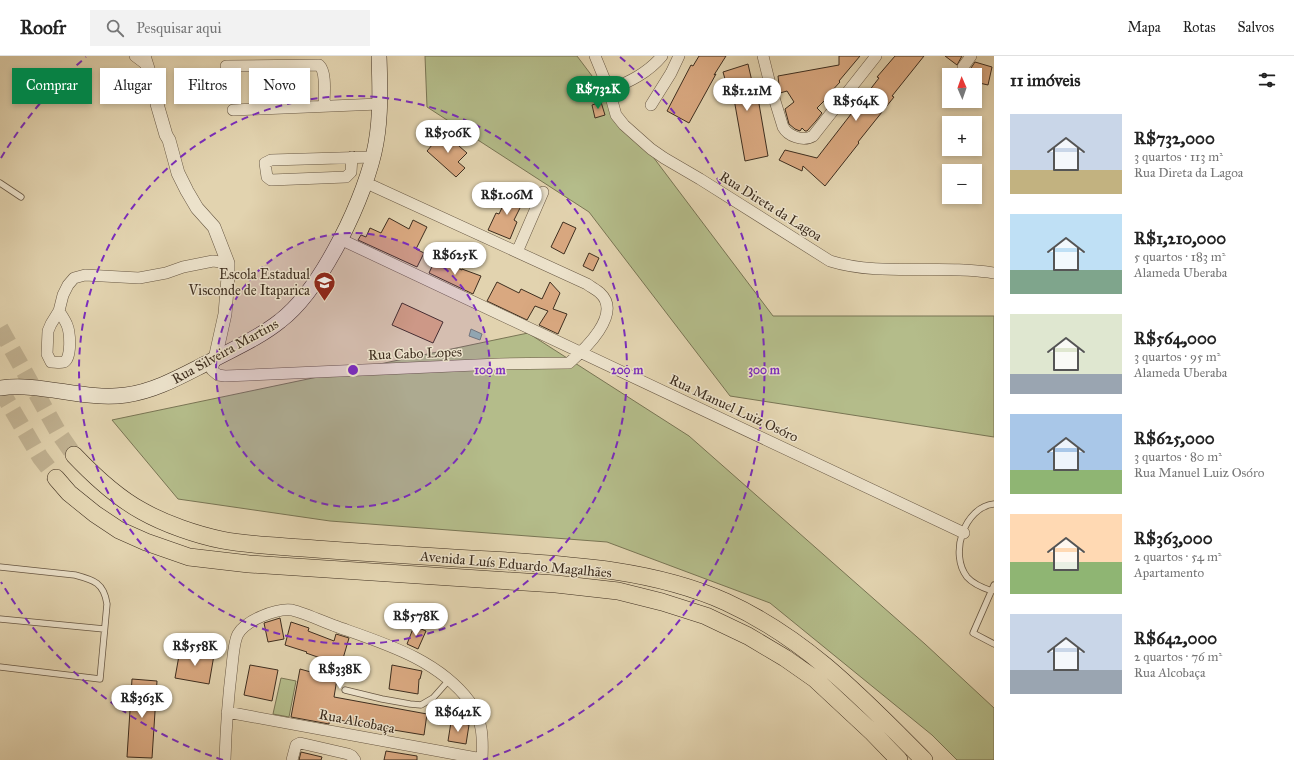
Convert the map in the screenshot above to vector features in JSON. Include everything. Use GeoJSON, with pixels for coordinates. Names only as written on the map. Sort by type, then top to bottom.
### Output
{"type":"FeatureCollection","features":[{"type":"Feature","properties":{"kind":"main road","name":"Rua Silveira Martins"},"geometry":{"type":"LineString","coordinates":[[0,388],[25,386],[99,396],[125,395],[160,386],[215,359],[281,321],[298,305],[322,272],[357,203],[373,157],[378,126],[379,56]]}},
{"type":"Feature","properties":{"kind":"main road","name":"Avenida Luís Eduardo Magalhães"},"geometry":{"type":"LineString","coordinates":[[74,455],[118,497],[143,512],[174,526],[222,540],[316,549],[540,563],[618,572],[653,578],[725,602],[780,631],[808,651],[849,685],[924,760]]}},
{"type":"Feature","properties":{"kind":"main road","name":"Avenida Luís Eduardo Magalhães"},"geometry":{"type":"LineString","coordinates":[[56,478],[69,493],[95,514],[119,530],[146,542],[189,557],[249,564],[556,584],[618,591],[662,602],[706,616],[748,636],[785,658],[815,679],[873,733],[899,760]]}},
{"type":"Feature","properties":{"kind":"street"},"geometry":{"type":"LineString","coordinates":[[136,56],[145,61],[160,103],[178,173],[197,208],[214,227],[228,263],[225,314],[215,359]]}},
{"type":"Feature","properties":{"kind":"street","name":"Rua Direta da Lagoa"},"geometry":{"type":"LineString","coordinates":[[595,56],[609,90],[616,115],[624,125],[651,149],[830,261],[851,266],[869,268],[967,270],[994,273]]}},
{"type":"Feature","properties":{"kind":"street"},"geometry":{"type":"LineString","coordinates":[[609,90],[644,73],[662,56]]}},
{"type":"Feature","properties":{"kind":"street"},"geometry":{"type":"LineString","coordinates":[[652,105],[679,56]]}},
{"type":"Feature","properties":{"kind":"street"},"geometry":{"type":"LineString","coordinates":[[763,56],[783,127],[790,135],[804,139],[813,136],[876,56]]}},
{"type":"Feature","properties":{"kind":"street"},"geometry":{"type":"LineString","coordinates":[[963,67],[971,56]]}},
{"type":"Feature","properties":{"kind":"street"},"geometry":{"type":"LineString","coordinates":[[226,66],[319,65],[322,67],[324,75],[324,106]]}},
{"type":"Feature","properties":{"kind":"street"},"geometry":{"type":"LineString","coordinates":[[233,110],[379,104]]}},
{"type":"Feature","properties":{"kind":"street"},"geometry":{"type":"LineString","coordinates":[[352,157],[351,172],[346,176],[271,180],[267,177],[265,163],[270,160],[352,157],[373,157]]}},
{"type":"Feature","properties":{"kind":"street"},"geometry":{"type":"LineString","coordinates":[[374,186],[587,284],[601,293],[606,303],[607,314],[602,327],[581,353]]}},
{"type":"Feature","properties":{"kind":"street"},"geometry":{"type":"LineString","coordinates":[[518,252],[543,192]]}},
{"type":"Feature","properties":{"kind":"street","name":"Rua Manuel Luiz Osóro"},"geometry":{"type":"LineString","coordinates":[[340,239],[964,533]]}},
{"type":"Feature","properties":{"kind":"street"},"geometry":{"type":"LineString","coordinates":[[59,311],[63,295],[68,285],[74,278],[80,276],[139,278],[213,261],[228,263]]}},
{"type":"Feature","properties":{"kind":"street","name":"Rua Cabo Lopes"},"geometry":{"type":"LineString","coordinates":[[215,359],[212,370],[218,375],[225,376],[499,364],[569,363],[581,353]]}},
{"type":"Feature","properties":{"kind":"street"},"geometry":{"type":"LineString","coordinates":[[225,760],[227,712],[233,654],[238,633],[252,621],[273,612],[291,610],[390,645],[420,660],[449,680],[470,703],[480,721],[483,740],[482,760]]}},
{"type":"Feature","properties":{"kind":"street","name":"Rua Alcobaça"},"geometry":{"type":"LineString","coordinates":[[227,712],[482,760]]}},
{"type":"Feature","properties":{"kind":"street"},"geometry":{"type":"LineString","coordinates":[[292,760],[296,745],[300,743],[348,754],[352,756],[354,760]]}},
{"type":"Feature","properties":{"kind":"lane"},"geometry":{"type":"LineString","coordinates":[[0,183],[21,197]]}},
{"type":"Feature","properties":{"kind":"lane"},"geometry":{"type":"LineString","coordinates":[[994,504],[974,514],[967,522],[959,545],[959,559],[967,576],[980,586],[993,588],[973,633],[994,644]]}},
{"type":"Feature","properties":{"kind":"lane"},"geometry":{"type":"LineString","coordinates":[[0,567],[75,575],[86,578],[96,582],[102,588],[106,595],[107,604],[100,679],[0,667]]}},
{"type":"Feature","properties":{"kind":"lane"},"geometry":{"type":"LineString","coordinates":[[0,619],[104,629]]}},
{"type":"Feature","properties":{"kind":"lane"},"geometry":{"type":"LineString","coordinates":[[345,690],[389,700],[421,705],[433,698],[449,680]]}},
{"type":"Feature","properties":{"kind":"green space"},"geometry":{"type":"Polygon","coordinates":[[[425,56],[577,56],[773,316],[994,316],[994,437],[730,396],[589,212],[427,107],[425,56]]]}},
{"type":"Feature","properties":{"kind":"green space"},"geometry":{"type":"Polygon","coordinates":[[[528,333],[689,436],[925,644],[994,708],[994,760],[957,760],[932,735],[770,603],[607,542],[330,521],[178,499],[112,420],[528,333]]]}},
{"type":"Feature","properties":{"kind":"green space"},"geometry":{"type":"Polygon","coordinates":[[[281,678],[296,681],[289,717],[273,714],[281,678]]]}},
{"type":"Feature","properties":{"kind":"water"},"geometry":{"type":"Polygon","coordinates":[[[471,329],[482,334],[480,340],[469,336],[471,329]]]}},
{"type":"Feature","properties":{"kind":"building"},"geometry":{"type":"Polygon","coordinates":[[[699,56],[726,56],[714,75],[716,74],[689,123],[667,111],[691,65],[693,66],[699,56]]]}},
{"type":"Feature","properties":{"kind":"building"},"geometry":{"type":"Polygon","coordinates":[[[839,56],[860,56],[829,94],[830,95],[817,108],[822,113],[816,121],[807,131],[802,128],[800,131],[795,129],[789,124],[785,109],[794,102],[787,91],[780,93],[778,76],[839,65],[839,56]]]}},
{"type":"Feature","properties":{"kind":"building"},"geometry":{"type":"Polygon","coordinates":[[[895,56],[924,56],[892,96],[894,97],[825,186],[803,166],[802,171],[779,160],[785,150],[817,158],[879,78],[877,77],[895,56]]]}},
{"type":"Feature","properties":{"kind":"building"},"geometry":{"type":"Polygon","coordinates":[[[945,56],[962,56],[957,65],[945,56]]]}},
{"type":"Feature","properties":{"kind":"building"},"geometry":{"type":"Polygon","coordinates":[[[975,62],[992,67],[988,85],[982,84],[982,68],[971,68],[975,62]]]}},
{"type":"Feature","properties":{"kind":"building"},"geometry":{"type":"Polygon","coordinates":[[[748,64],[756,99],[758,98],[768,156],[745,161],[734,99],[731,100],[723,72],[748,64]]]}},
{"type":"Feature","properties":{"kind":"building"},"geometry":{"type":"Polygon","coordinates":[[[601,102],[605,115],[595,118],[592,105],[601,102]]]}},
{"type":"Feature","properties":{"kind":"building"},"geometry":{"type":"Polygon","coordinates":[[[443,132],[467,153],[458,162],[465,168],[456,177],[427,151],[443,132]]]}},
{"type":"Feature","properties":{"kind":"building"},"geometry":{"type":"Polygon","coordinates":[[[510,191],[525,198],[514,220],[517,222],[510,239],[488,230],[496,213],[499,214],[510,191]]]}},
{"type":"Feature","properties":{"kind":"building"},"geometry":{"type":"Polygon","coordinates":[[[389,218],[409,229],[413,220],[427,227],[416,249],[424,253],[417,267],[358,240],[361,235],[366,237],[370,228],[381,233],[389,218]]]}},
{"type":"Feature","properties":{"kind":"building"},"geometry":{"type":"Polygon","coordinates":[[[563,222],[576,228],[564,254],[551,247],[563,222]]]}},
{"type":"Feature","properties":{"kind":"building"},"geometry":{"type":"Polygon","coordinates":[[[589,253],[599,258],[593,271],[583,266],[589,253]]]}},
{"type":"Feature","properties":{"kind":"building"},"geometry":{"type":"Polygon","coordinates":[[[436,258],[462,270],[481,276],[473,294],[429,273],[436,258]]]}},
{"type":"Feature","properties":{"kind":"building"},"geometry":{"type":"Polygon","coordinates":[[[497,282],[519,293],[521,289],[542,299],[550,282],[560,293],[553,309],[567,314],[558,334],[539,325],[548,311],[535,306],[527,320],[487,301],[497,282]]]}},
{"type":"Feature","properties":{"kind":"building"},"geometry":{"type":"Polygon","coordinates":[[[402,303],[443,322],[433,343],[392,325],[402,303]]]}},
{"type":"Feature","properties":{"kind":"building"},"geometry":{"type":"Polygon","coordinates":[[[417,604],[427,608],[421,625],[411,621],[417,604]]]}},
{"type":"Feature","properties":{"kind":"building"},"geometry":{"type":"Polygon","coordinates":[[[280,618],[284,639],[268,642],[264,623],[280,618]]]}},
{"type":"Feature","properties":{"kind":"building"},"geometry":{"type":"Polygon","coordinates":[[[291,622],[309,628],[308,631],[334,641],[336,634],[349,638],[337,679],[334,697],[427,714],[424,735],[330,718],[329,724],[291,717],[300,669],[325,676],[329,661],[285,645],[291,622]]]}},
{"type":"Feature","properties":{"kind":"building"},"geometry":{"type":"Polygon","coordinates":[[[414,626],[426,631],[418,649],[407,644],[414,626]]]}},
{"type":"Feature","properties":{"kind":"building"},"geometry":{"type":"Polygon","coordinates":[[[180,650],[214,655],[209,684],[175,678],[180,650]]]}},
{"type":"Feature","properties":{"kind":"building"},"geometry":{"type":"Polygon","coordinates":[[[250,665],[278,670],[272,701],[244,695],[250,665]]]}},
{"type":"Feature","properties":{"kind":"building"},"geometry":{"type":"Polygon","coordinates":[[[392,665],[422,671],[419,679],[418,694],[389,689],[392,665]]]}},
{"type":"Feature","properties":{"kind":"building"},"geometry":{"type":"Polygon","coordinates":[[[132,679],[157,681],[152,758],[127,757],[132,679]]]}},
{"type":"Feature","properties":{"kind":"building"},"geometry":{"type":"Polygon","coordinates":[[[451,722],[469,725],[466,744],[448,741],[451,722]]]}},
{"type":"Feature","properties":{"kind":"building"},"geometry":{"type":"Polygon","coordinates":[[[386,751],[417,756],[417,760],[384,760],[386,751]]]}},
{"type":"Feature","properties":{"kind":"building"},"geometry":{"type":"Polygon","coordinates":[[[301,752],[322,757],[321,760],[299,760],[301,752]]]}},
{"type":"Feature","properties":{"kind":"tunnel"},"geometry":{"type":"LineString","coordinates":[[0,328],[58,432],[74,455]]}},
{"type":"Feature","properties":{"kind":"tunnel"},"geometry":{"type":"LineString","coordinates":[[0,389],[40,457],[56,478]]}},
{"type":"Feature","properties":{"kind":"place","name":"Escola Estadual Visconde de Itaparica"},"geometry":{"type":"Point","coordinates":[325,302]}}]}
